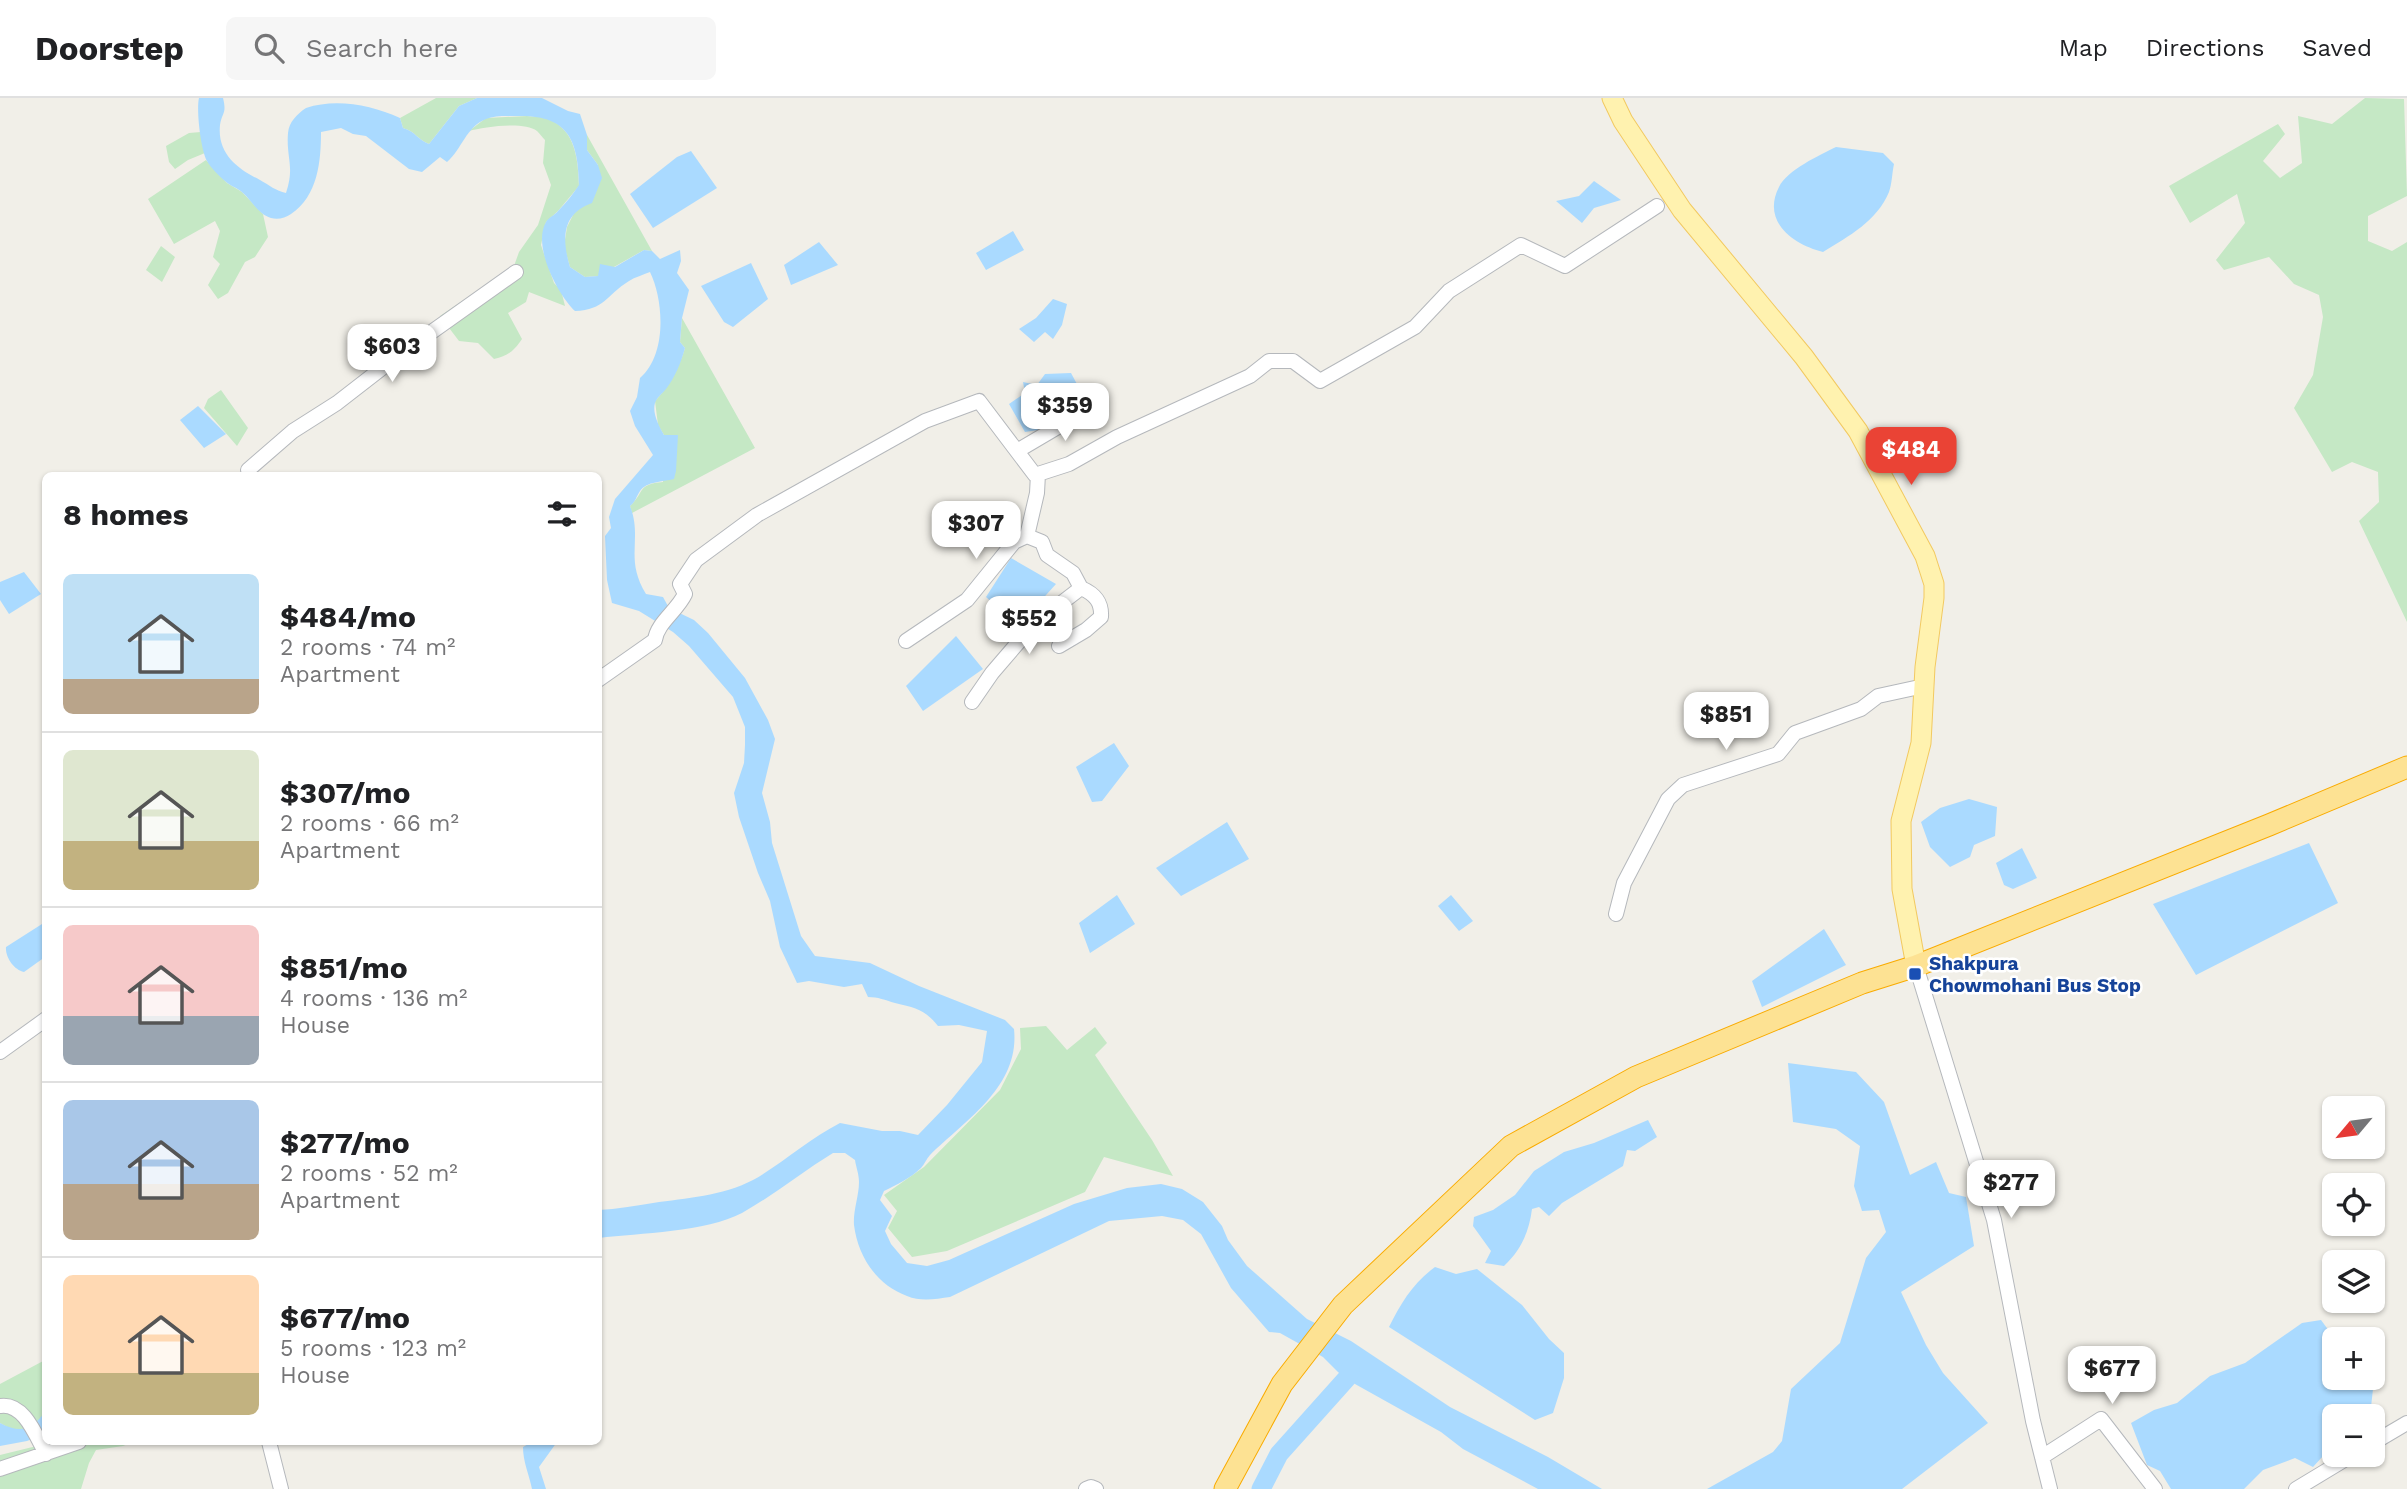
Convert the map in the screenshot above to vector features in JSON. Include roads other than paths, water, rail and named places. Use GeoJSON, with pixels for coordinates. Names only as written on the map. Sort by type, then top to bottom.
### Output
{"type":"FeatureCollection","features":[{"type":"Feature","properties":{"kind":"highway"},"geometry":{"type":"LineString","coordinates":[[1225,1489],[1282,1384],[1343,1305],[1511,1146],[1636,1077],[1862,983],[1916,966],[2407,767]]}},
{"type":"Feature","properties":{"kind":"main road"},"geometry":{"type":"LineString","coordinates":[[1612,98],[1623,121],[1682,210],[1796,347],[1858,430],[1925,556],[1934,584],[1921,743],[1901,821],[1902,889],[1916,966]]}},
{"type":"Feature","properties":{"kind":"street"},"geometry":{"type":"LineString","coordinates":[[602,677],[656,640],[657,630],[679,607],[685,594],[680,584],[696,561],[706,553],[757,515],[925,421],[979,401],[1035,475],[1069,464],[1117,437],[1250,376],[1269,361],[1293,361],[1320,381],[1415,327],[1449,291],[1521,245],[1564,266],[1657,206]]}},
{"type":"Feature","properties":{"kind":"street"},"geometry":{"type":"LineString","coordinates":[[248,470],[293,430],[337,403],[516,272]]}},
{"type":"Feature","properties":{"kind":"street"},"geometry":{"type":"LineString","coordinates":[[1017,451],[1095,405]]}},
{"type":"Feature","properties":{"kind":"street"},"geometry":{"type":"LineString","coordinates":[[1027,536],[1037,493],[1038,474]]}},
{"type":"Feature","properties":{"kind":"street"},"geometry":{"type":"LineString","coordinates":[[906,641],[967,600],[1014,542],[1027,536],[1042,542],[1047,555],[1073,573],[1081,588],[1091,593],[1101,606],[1101,617],[1087,630],[1059,646]]}},
{"type":"Feature","properties":{"kind":"street"},"geometry":{"type":"LineString","coordinates":[[972,702],[992,673],[1034,624],[1081,588]]}},
{"type":"Feature","properties":{"kind":"street"},"geometry":{"type":"LineString","coordinates":[[1615,914],[1624,883],[1668,799],[1683,785],[1778,754],[1795,733],[1861,709],[1878,696],[1924,685]]}},
{"type":"Feature","properties":{"kind":"street"},"geometry":{"type":"LineString","coordinates":[[1916,966],[1994,1220],[2050,1489]]}},
{"type":"Feature","properties":{"kind":"street"},"geometry":{"type":"LineString","coordinates":[[0,1052],[42,1022]]}},
{"type":"Feature","properties":{"kind":"street"},"geometry":{"type":"LineString","coordinates":[[0,1406],[15,1406],[46,1454]]}},
{"type":"Feature","properties":{"kind":"street"},"geometry":{"type":"LineString","coordinates":[[2042,1457],[2101,1419],[2155,1489]]}},
{"type":"Feature","properties":{"kind":"street"},"geometry":{"type":"LineString","coordinates":[[2385,1436],[2407,1423]]}},
{"type":"Feature","properties":{"kind":"street"},"geometry":{"type":"LineString","coordinates":[[0,1469],[71,1445]]}},
{"type":"Feature","properties":{"kind":"street"},"geometry":{"type":"LineString","coordinates":[[270,1445],[281,1489]]}},
{"type":"Feature","properties":{"kind":"street"},"geometry":{"type":"LineString","coordinates":[[2295,1489],[2332,1467]]}},
{"type":"Feature","properties":{"kind":"street"},"geometry":{"type":"LineString","coordinates":[[1086,1489],[1096,1489]]}},
{"type":"Feature","properties":{"kind":"water"},"geometry":{"type":"Polygon","coordinates":[[[199,98],[223,98],[220,135],[226,152],[252,176],[286,193],[290,176],[289,129],[294,119],[306,108],[341,103],[377,110],[400,118],[403,128],[429,144],[459,106],[477,98],[542,98],[580,114],[587,135],[587,150],[598,165],[602,178],[592,203],[574,214],[566,229],[570,267],[585,277],[598,276],[600,264],[615,267],[644,250],[652,251],[660,259],[680,250],[681,261],[677,273],[689,290],[682,318],[680,342],[685,348],[675,375],[654,407],[656,419],[664,435],[678,435],[676,471],[674,479],[643,488],[630,506],[634,518],[636,570],[640,581],[646,594],[663,597],[669,608],[694,620],[708,633],[745,678],[768,720],[775,739],[762,793],[770,822],[772,843],[801,936],[815,956],[870,963],[919,986],[1005,1020],[1014,1029],[1014,1049],[1009,1068],[988,1100],[930,1155],[917,1172],[884,1191],[880,1200],[892,1216],[885,1231],[891,1244],[907,1263],[927,1266],[949,1260],[1074,1204],[1127,1188],[1161,1184],[1182,1189],[1203,1202],[1247,1266],[1307,1319],[1351,1341],[1450,1407],[1548,1457],[1602,1489],[1538,1489],[1463,1449],[1441,1432],[1355,1384],[1323,1357],[1280,1333],[1269,1332],[1231,1288],[1201,1234],[1183,1220],[1162,1216],[1109,1221],[950,1297],[918,1299],[887,1285],[865,1259],[854,1225],[859,1182],[855,1160],[845,1153],[833,1153],[754,1206],[727,1219],[692,1228],[602,1238],[602,1210],[704,1196],[729,1190],[753,1180],[840,1123],[918,1135],[982,1062],[987,1031],[959,1025],[938,1026],[919,1010],[868,997],[862,984],[844,987],[809,981],[797,983],[780,947],[770,901],[739,817],[734,793],[744,763],[745,727],[733,697],[689,646],[673,632],[639,611],[612,603],[607,580],[605,536],[611,528],[609,517],[615,499],[653,455],[635,426],[630,411],[637,397],[640,378],[655,356],[659,342],[660,312],[650,272],[621,286],[599,305],[585,310],[575,311],[561,294],[549,270],[542,244],[547,221],[579,185],[576,156],[567,134],[549,120],[535,117],[490,118],[474,127],[447,162],[440,157],[422,172],[409,169],[366,136],[341,128],[321,132],[319,166],[307,198],[291,214],[274,219],[266,216],[243,193],[220,177],[207,161],[198,111],[199,98]]]}},
{"type":"Feature","properties":{"kind":"water"},"geometry":{"type":"Polygon","coordinates":[[[1836,147],[1883,153],[1894,164],[1889,192],[1870,220],[1823,252],[1801,244],[1783,230],[1774,211],[1775,200],[1779,187],[1789,175],[1836,147]]]}},
{"type":"Feature","properties":{"kind":"water"},"geometry":{"type":"Polygon","coordinates":[[[691,151],[717,188],[653,228],[630,194],[677,157],[691,151]]]}},
{"type":"Feature","properties":{"kind":"water"},"geometry":{"type":"Polygon","coordinates":[[[1594,181],[1621,200],[1594,208],[1582,223],[1556,201],[1579,196],[1594,181]]]}},
{"type":"Feature","properties":{"kind":"water"},"geometry":{"type":"Polygon","coordinates":[[[1013,231],[1024,250],[986,270],[976,253],[1013,231]]]}},
{"type":"Feature","properties":{"kind":"water"},"geometry":{"type":"Polygon","coordinates":[[[819,242],[838,265],[791,285],[784,265],[819,242]]]}},
{"type":"Feature","properties":{"kind":"water"},"geometry":{"type":"Polygon","coordinates":[[[751,263],[768,299],[733,327],[724,322],[701,286],[751,263]]]}},
{"type":"Feature","properties":{"kind":"water"},"geometry":{"type":"Polygon","coordinates":[[[1053,299],[1067,304],[1062,325],[1053,339],[1045,332],[1034,342],[1019,329],[1036,318],[1053,299]]]}},
{"type":"Feature","properties":{"kind":"water"},"geometry":{"type":"Polygon","coordinates":[[[1071,373],[1078,386],[1055,401],[1060,414],[1038,430],[1025,432],[1009,404],[1025,393],[1023,382],[1037,385],[1045,374],[1071,373]]]}},
{"type":"Feature","properties":{"kind":"water"},"geometry":{"type":"Polygon","coordinates":[[[198,406],[226,434],[204,448],[180,420],[198,406]]]}},
{"type":"Feature","properties":{"kind":"water"},"geometry":{"type":"Polygon","coordinates":[[[1011,558],[1056,584],[1018,626],[986,597],[1011,558]]]}},
{"type":"Feature","properties":{"kind":"water"},"geometry":{"type":"Polygon","coordinates":[[[24,572],[41,594],[9,614],[0,600],[0,582],[24,572]]]}},
{"type":"Feature","properties":{"kind":"water"},"geometry":{"type":"Polygon","coordinates":[[[956,636],[983,669],[923,711],[906,686],[956,636]]]}},
{"type":"Feature","properties":{"kind":"water"},"geometry":{"type":"Polygon","coordinates":[[[1114,743],[1129,766],[1102,801],[1092,802],[1076,767],[1114,743]]]}},
{"type":"Feature","properties":{"kind":"water"},"geometry":{"type":"Polygon","coordinates":[[[1969,799],[1997,807],[1995,836],[1974,845],[1970,857],[1950,867],[1930,847],[1921,822],[1940,808],[1969,799]]]}},
{"type":"Feature","properties":{"kind":"water"},"geometry":{"type":"Polygon","coordinates":[[[1227,822],[1249,859],[1181,896],[1156,868],[1227,822]]]}},
{"type":"Feature","properties":{"kind":"water"},"geometry":{"type":"Polygon","coordinates":[[[2309,843],[2338,903],[2196,975],[2153,904],[2309,843]]]}},
{"type":"Feature","properties":{"kind":"water"},"geometry":{"type":"Polygon","coordinates":[[[2022,848],[2037,878],[2013,889],[2004,885],[1996,863],[2022,848]]]}},
{"type":"Feature","properties":{"kind":"water"},"geometry":{"type":"Polygon","coordinates":[[[1117,895],[1135,924],[1090,953],[1079,923],[1117,895]]]}},
{"type":"Feature","properties":{"kind":"water"},"geometry":{"type":"Polygon","coordinates":[[[1451,895],[1473,921],[1459,931],[1438,906],[1451,895]]]}},
{"type":"Feature","properties":{"kind":"water"},"geometry":{"type":"Polygon","coordinates":[[[42,924],[42,959],[24,972],[14,966],[6,947],[42,924]]]}},
{"type":"Feature","properties":{"kind":"water"},"geometry":{"type":"Polygon","coordinates":[[[1824,929],[1846,965],[1762,1007],[1752,981],[1824,929]]]}},
{"type":"Feature","properties":{"kind":"water"},"geometry":{"type":"Polygon","coordinates":[[[1788,1063],[1856,1072],[1884,1102],[1910,1175],[1936,1162],[1949,1193],[1966,1197],[1974,1246],[1901,1292],[1926,1345],[1943,1373],[1988,1423],[1902,1489],[1707,1489],[1773,1452],[1782,1441],[1791,1389],[1840,1343],[1866,1258],[1886,1232],[1879,1210],[1862,1211],[1854,1186],[1860,1146],[1836,1129],[1793,1122],[1788,1063]]]}},
{"type":"Feature","properties":{"kind":"water"},"geometry":{"type":"Polygon","coordinates":[[[1648,1120],[1657,1137],[1635,1151],[1627,1150],[1623,1166],[1562,1203],[1549,1216],[1539,1207],[1532,1209],[1523,1240],[1510,1260],[1504,1266],[1485,1263],[1491,1251],[1473,1226],[1474,1217],[1493,1210],[1515,1195],[1534,1171],[1564,1152],[1594,1143],[1648,1120]]]}},
{"type":"Feature","properties":{"kind":"water"},"geometry":{"type":"Polygon","coordinates":[[[1435,1267],[1456,1274],[1477,1269],[1522,1305],[1564,1353],[1564,1378],[1553,1413],[1535,1420],[1389,1327],[1408,1294],[1435,1267]]]}},
{"type":"Feature","properties":{"kind":"water"},"geometry":{"type":"Polygon","coordinates":[[[2321,1320],[2326,1327],[2322,1327],[2322,1390],[2373,1390],[2371,1404],[2322,1404],[2322,1457],[2313,1467],[2295,1458],[2263,1470],[2244,1489],[2171,1489],[2160,1471],[2147,1465],[2131,1423],[2154,1410],[2177,1403],[2210,1376],[2245,1363],[2302,1323],[2321,1320]]]}},
{"type":"Feature","properties":{"kind":"water"},"geometry":{"type":"Polygon","coordinates":[[[42,1415],[42,1435],[0,1446],[0,1423],[20,1429],[35,1423],[42,1415]]]}},
{"type":"Feature","properties":{"kind":"water"},"geometry":{"type":"Polygon","coordinates":[[[555,1445],[539,1467],[546,1489],[532,1489],[523,1447],[555,1445]]]}},
{"type":"Feature","properties":{"kind":"waterway"},"geometry":{"type":"LineString","coordinates":[[1261,1489],[1279,1454],[1347,1378],[1350,1369]]}},
{"type":"Feature","properties":{"kind":"place","name":"Shakpura Chowmohani Bus Stop"},"geometry":{"type":"Point","coordinates":[1915,974]}}]}
